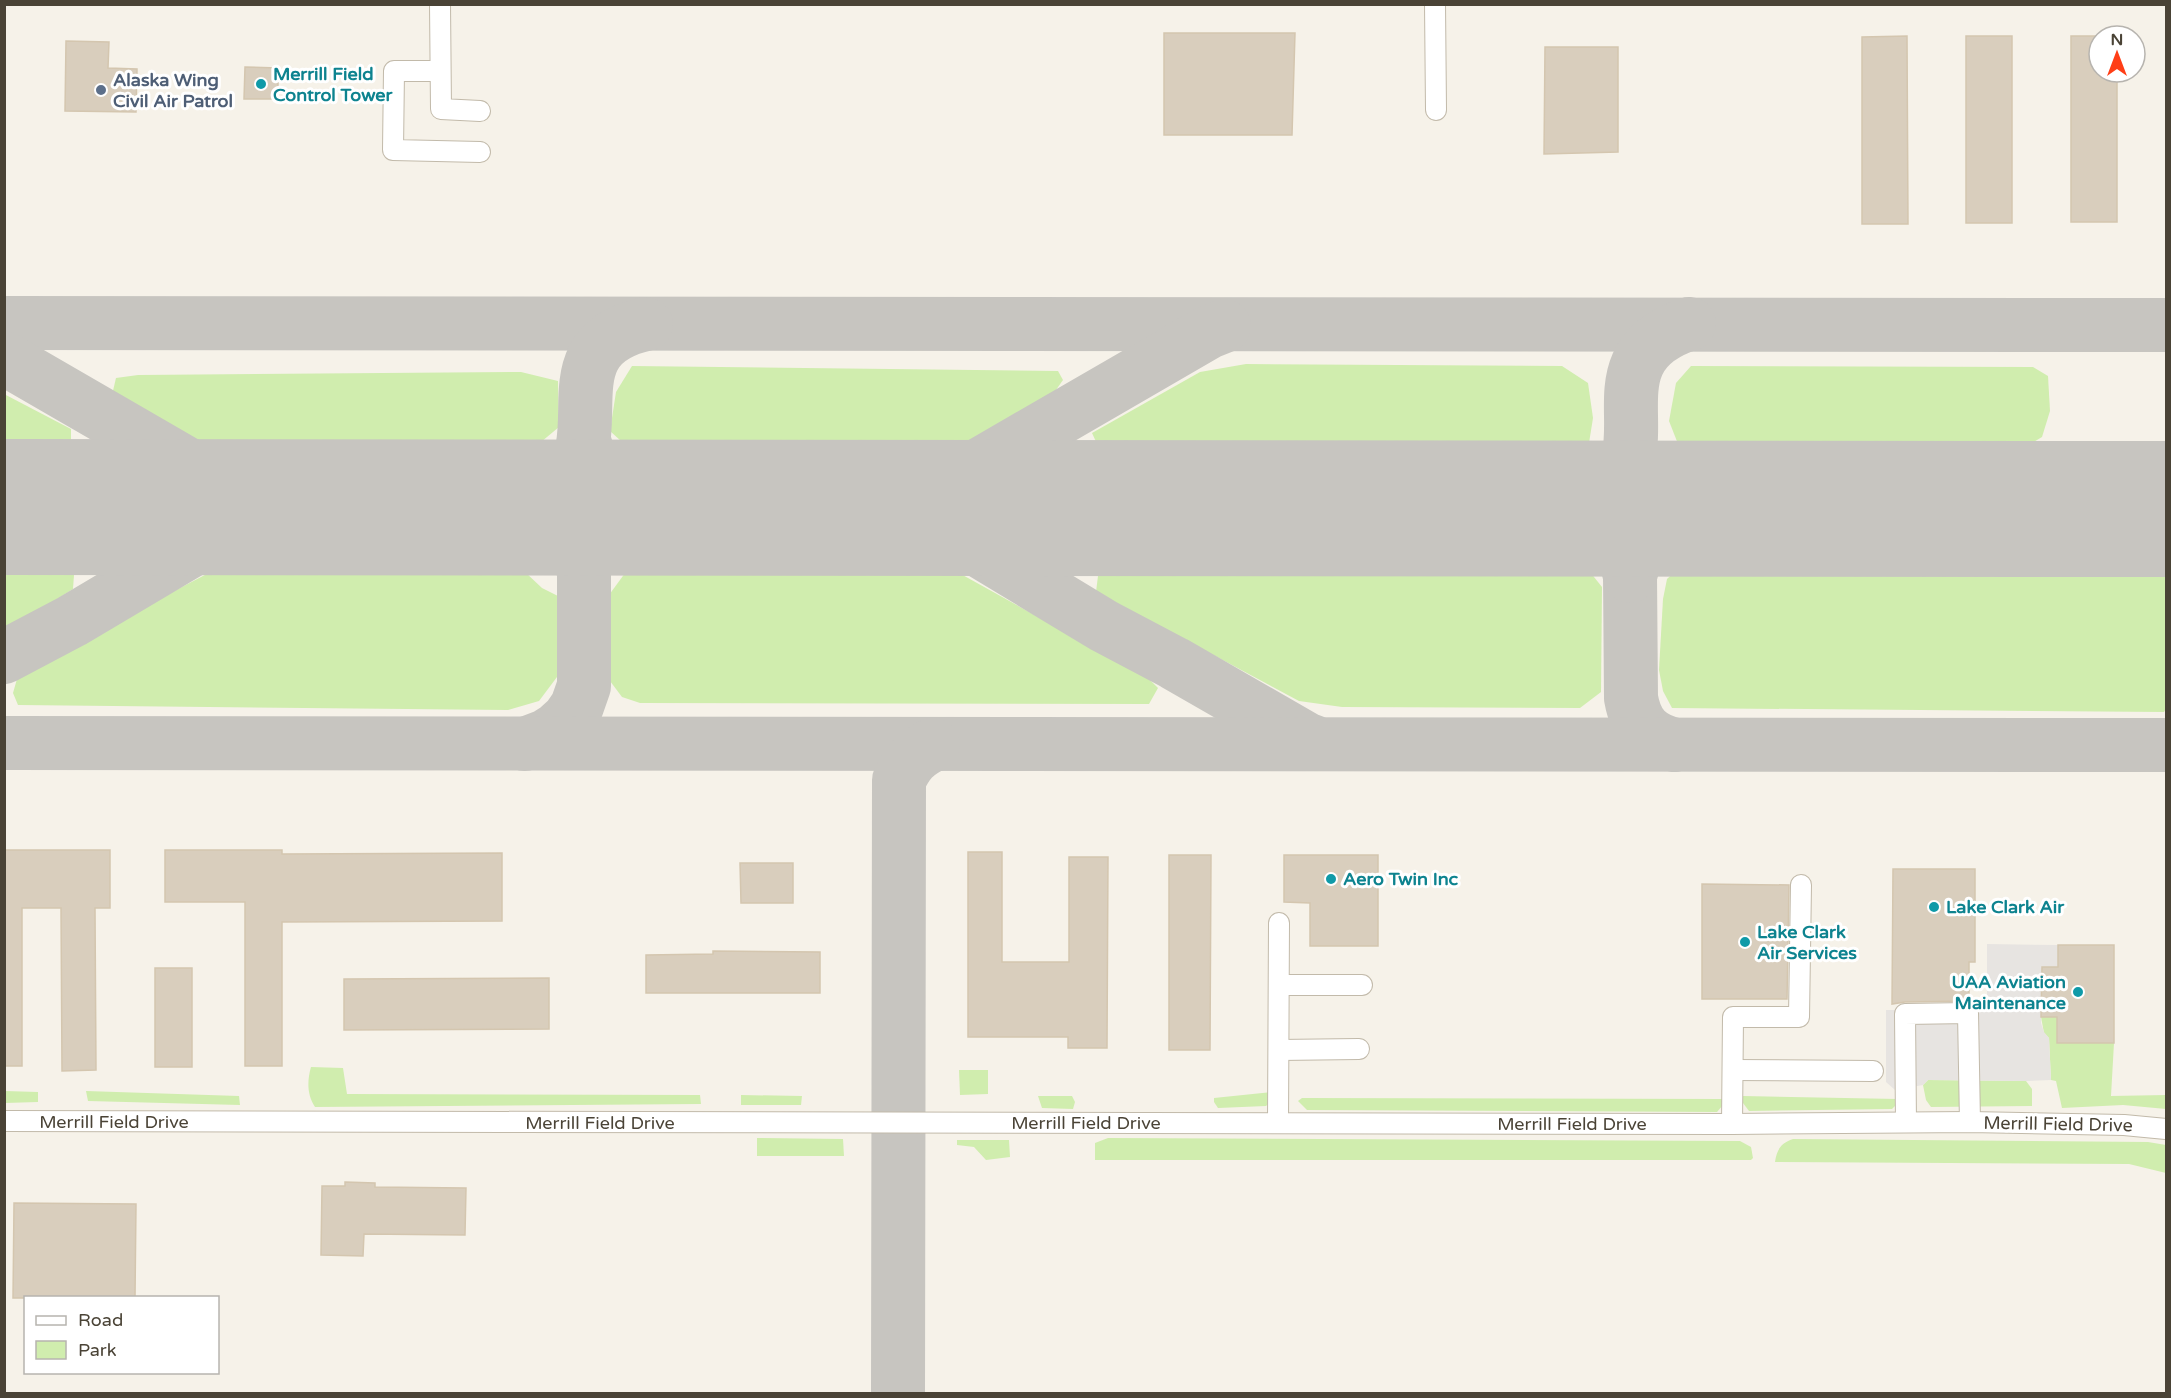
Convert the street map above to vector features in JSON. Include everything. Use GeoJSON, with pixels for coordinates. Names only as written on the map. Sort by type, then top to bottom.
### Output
{"type":"FeatureCollection","features":[{"type":"Feature","properties":{"kind":"street"},"geometry":{"type":"LineString","coordinates":[[440,4],[441,109],[480,111]]}},
{"type":"Feature","properties":{"kind":"street"},"geometry":{"type":"LineString","coordinates":[[1436,4],[1436,110]]}},
{"type":"Feature","properties":{"kind":"street"},"geometry":{"type":"LineString","coordinates":[[440,71],[394,71],[393,150],[480,152]]}},
{"type":"Feature","properties":{"kind":"street"},"geometry":{"type":"LineString","coordinates":[[1732,1124],[1733,1017],[1799,1017],[1801,885]]}},
{"type":"Feature","properties":{"kind":"street"},"geometry":{"type":"LineString","coordinates":[[1278,1123],[1279,923]]}},
{"type":"Feature","properties":{"kind":"street"},"geometry":{"type":"LineString","coordinates":[[1279,985],[1362,985]]}},
{"type":"Feature","properties":{"kind":"street"},"geometry":{"type":"LineString","coordinates":[[1906,1122],[1905,1014],[1968,1013],[1970,1122]]}},
{"type":"Feature","properties":{"kind":"street"},"geometry":{"type":"LineString","coordinates":[[1279,1050],[1359,1049]]}},
{"type":"Feature","properties":{"kind":"street"},"geometry":{"type":"LineString","coordinates":[[1733,1070],[1873,1071]]}},
{"type":"Feature","properties":{"kind":"street","name":"Merrill Field Drive"},"geometry":{"type":"LineString","coordinates":[[4,1121],[1732,1124],[1970,1122],[2124,1125],[2166,1129]]}},
{"type":"Feature","properties":{"kind":"green space"},"geometry":{"type":"Polygon","coordinates":[[[1246,364],[1562,366],[1588,383],[1593,418],[1589,443],[1572,453],[1098,446],[1092,433],[1200,372],[1246,364]]]}},
{"type":"Feature","properties":{"kind":"green space"},"geometry":{"type":"Polygon","coordinates":[[[632,366],[1058,371],[1063,380],[1051,397],[959,446],[938,453],[633,452],[610,431],[616,392],[632,366]]]}},
{"type":"Feature","properties":{"kind":"green space"},"geometry":{"type":"Polygon","coordinates":[[[1691,366],[2033,367],[2048,376],[2050,411],[2042,437],[2019,451],[1702,456],[1680,449],[1669,421],[1676,383],[1691,366]]]}},
{"type":"Feature","properties":{"kind":"green space"},"geometry":{"type":"Polygon","coordinates":[[[521,372],[558,381],[559,427],[529,452],[214,450],[112,395],[116,378],[138,375],[521,372]]]}},
{"type":"Feature","properties":{"kind":"green space"},"geometry":{"type":"Polygon","coordinates":[[[4,394],[71,429],[71,449],[5,449],[4,394]]]}},
{"type":"Feature","properties":{"kind":"green space"},"geometry":{"type":"Polygon","coordinates":[[[1688,559],[2166,566],[2166,709],[2164,712],[1672,708],[1663,691],[1659,670],[1663,599],[1667,579],[1688,559]]]}},
{"type":"Feature","properties":{"kind":"green space"},"geometry":{"type":"Polygon","coordinates":[[[224,565],[525,572],[542,588],[562,598],[563,669],[539,701],[508,710],[18,705],[13,693],[19,672],[224,565]]]}},
{"type":"Feature","properties":{"kind":"green space"},"geometry":{"type":"Polygon","coordinates":[[[1586,567],[1602,587],[1601,692],[1580,708],[1342,707],[1299,701],[1096,592],[1099,568],[1586,567]]]}},
{"type":"Feature","properties":{"kind":"green space"},"geometry":{"type":"Polygon","coordinates":[[[950,568],[1148,678],[1158,688],[1149,704],[640,703],[622,697],[607,677],[609,595],[628,569],[950,568]]]}},
{"type":"Feature","properties":{"kind":"green space"},"geometry":{"type":"Polygon","coordinates":[[[5,569],[62,569],[74,575],[73,589],[5,632],[5,569]]]}},
{"type":"Feature","properties":{"kind":"green space"},"geometry":{"type":"Polygon","coordinates":[[[2041,1017],[2057,1017],[2057,1043],[2114,1043],[2111,1096],[2166,1095],[2166,1109],[2123,1105],[2062,1108],[2056,1081],[2051,1080],[2049,1038],[2044,1033],[2041,1017]]]}},
{"type":"Feature","properties":{"kind":"green space"},"geometry":{"type":"Polygon","coordinates":[[[311,1067],[343,1068],[347,1094],[700,1095],[701,1104],[315,1107],[308,1088],[311,1067]]]}},
{"type":"Feature","properties":{"kind":"green space"},"geometry":{"type":"Polygon","coordinates":[[[959,1070],[988,1070],[988,1094],[960,1095],[959,1070]]]}},
{"type":"Feature","properties":{"kind":"green space"},"geometry":{"type":"Polygon","coordinates":[[[1928,1080],[2026,1081],[2032,1089],[2032,1106],[1931,1107],[1926,1100],[1923,1085],[1928,1080]]]}},
{"type":"Feature","properties":{"kind":"green space"},"geometry":{"type":"Polygon","coordinates":[[[5,1091],[38,1092],[38,1102],[5,1103],[5,1091]]]}},
{"type":"Feature","properties":{"kind":"green space"},"geometry":{"type":"Polygon","coordinates":[[[86,1091],[239,1096],[240,1105],[88,1101],[86,1091]]]}},
{"type":"Feature","properties":{"kind":"green space"},"geometry":{"type":"Polygon","coordinates":[[[1273,1092],[1274,1099],[1266,1106],[1218,1108],[1214,1102],[1214,1098],[1273,1092]]]}},
{"type":"Feature","properties":{"kind":"green space"},"geometry":{"type":"Polygon","coordinates":[[[741,1095],[802,1096],[801,1105],[741,1105],[741,1095]]]}},
{"type":"Feature","properties":{"kind":"green space"},"geometry":{"type":"Polygon","coordinates":[[[1038,1096],[1072,1096],[1075,1102],[1073,1109],[1042,1108],[1038,1096]]]}},
{"type":"Feature","properties":{"kind":"green space"},"geometry":{"type":"Polygon","coordinates":[[[1743,1096],[1898,1099],[1898,1103],[1892,1109],[1749,1111],[1743,1103],[1743,1096]]]}},
{"type":"Feature","properties":{"kind":"green space"},"geometry":{"type":"Polygon","coordinates":[[[1302,1098],[1722,1099],[1723,1105],[1717,1112],[1307,1110],[1298,1101],[1302,1098]]]}},
{"type":"Feature","properties":{"kind":"green space"},"geometry":{"type":"Polygon","coordinates":[[[757,1138],[843,1139],[844,1156],[757,1156],[757,1138]]]}},
{"type":"Feature","properties":{"kind":"green space"},"geometry":{"type":"Polygon","coordinates":[[[1108,1138],[1740,1141],[1751,1147],[1753,1158],[1751,1160],[1095,1160],[1095,1143],[1108,1138]]]}},
{"type":"Feature","properties":{"kind":"green space"},"geometry":{"type":"Polygon","coordinates":[[[1793,1139],[2148,1142],[2166,1145],[2166,1173],[2129,1164],[1775,1162],[1780,1147],[1793,1139]]]}},
{"type":"Feature","properties":{"kind":"green space"},"geometry":{"type":"Polygon","coordinates":[[[957,1140],[1009,1140],[1010,1157],[986,1160],[974,1147],[957,1145],[957,1140]]]}},
{"type":"Feature","properties":{"kind":"shaded area"},"geometry":{"type":"Polygon","coordinates":[[[1987,944],[2058,945],[2058,967],[2042,967],[2041,1023],[2049,1038],[2051,1080],[1928,1080],[1923,1085],[1895,1090],[1886,1082],[1886,1010],[1987,1010],[1987,944]]]}},
{"type":"Feature","properties":{"kind":"building"},"geometry":{"type":"Polygon","coordinates":[[[1164,33],[1295,33],[1292,135],[1164,135],[1164,33]]]}},
{"type":"Feature","properties":{"kind":"building"},"geometry":{"type":"Polygon","coordinates":[[[1907,36],[1908,224],[1862,224],[1862,37],[1907,36]]]}},
{"type":"Feature","properties":{"kind":"building"},"geometry":{"type":"Polygon","coordinates":[[[1966,36],[2012,36],[2012,223],[1966,223],[1966,36]]]}},
{"type":"Feature","properties":{"kind":"building"},"geometry":{"type":"Polygon","coordinates":[[[2071,36],[2087,36],[2087,84],[2117,84],[2117,222],[2071,222],[2071,36]]]}},
{"type":"Feature","properties":{"kind":"building","name":"Alaska Wing Civil Air Patrol"},"geometry":{"type":"Polygon","coordinates":[[[66,41],[109,42],[108,68],[137,69],[136,112],[65,111],[66,41]]]}},
{"type":"Feature","properties":{"kind":"building"},"geometry":{"type":"Polygon","coordinates":[[[1545,47],[1618,47],[1618,152],[1544,154],[1545,47]]]}},
{"type":"Feature","properties":{"kind":"building","name":"Merrill Field Control Tower"},"geometry":{"type":"Polygon","coordinates":[[[245,67],[278,68],[278,99],[244,99],[245,67]]]}},
{"type":"Feature","properties":{"kind":"building"},"geometry":{"type":"Polygon","coordinates":[[[4,850],[110,850],[110,908],[95,908],[96,1070],[62,1071],[61,908],[22,908],[22,1066],[4,1066],[4,850]]]}},
{"type":"Feature","properties":{"kind":"building"},"geometry":{"type":"Polygon","coordinates":[[[165,850],[282,850],[282,854],[502,853],[502,921],[282,922],[282,1066],[245,1066],[245,902],[165,902],[165,850]]]}},
{"type":"Feature","properties":{"kind":"building"},"geometry":{"type":"Polygon","coordinates":[[[968,852],[1002,852],[1002,962],[1069,962],[1069,857],[1108,857],[1107,1048],[1068,1048],[1068,1037],[968,1037],[968,852]]]}},
{"type":"Feature","properties":{"kind":"building"},"geometry":{"type":"Polygon","coordinates":[[[1169,855],[1211,855],[1210,1050],[1169,1050],[1169,855]]]}},
{"type":"Feature","properties":{"kind":"building","name":"Aero Twin Inc"},"geometry":{"type":"Polygon","coordinates":[[[1284,855],[1378,855],[1378,946],[1310,946],[1310,903],[1284,902],[1284,855]]]}},
{"type":"Feature","properties":{"kind":"building"},"geometry":{"type":"Polygon","coordinates":[[[740,863],[793,863],[793,903],[741,903],[740,863]]]}},
{"type":"Feature","properties":{"kind":"building","name":"Lake Clark Air"},"geometry":{"type":"Polygon","coordinates":[[[1893,869],[1975,869],[1975,962],[1969,962],[1969,1001],[1892,1004],[1893,869]]]}},
{"type":"Feature","properties":{"kind":"building","name":"Lake Clark Air Services"},"geometry":{"type":"Polygon","coordinates":[[[1702,884],[1789,885],[1787,999],[1702,999],[1702,884]]]}},
{"type":"Feature","properties":{"kind":"building","name":"UAA Aviation Maintenance"},"geometry":{"type":"Polygon","coordinates":[[[2058,945],[2114,945],[2114,1043],[2057,1043],[2057,1017],[2041,1017],[2042,967],[2058,967],[2058,945]]]}},
{"type":"Feature","properties":{"kind":"building"},"geometry":{"type":"Polygon","coordinates":[[[713,951],[820,952],[820,993],[646,993],[646,955],[713,954],[713,951]]]}},
{"type":"Feature","properties":{"kind":"building"},"geometry":{"type":"Polygon","coordinates":[[[155,968],[192,968],[192,1067],[155,1067],[155,968]]]}},
{"type":"Feature","properties":{"kind":"building"},"geometry":{"type":"Polygon","coordinates":[[[549,978],[549,1029],[344,1030],[344,979],[549,978]]]}},
{"type":"Feature","properties":{"kind":"building"},"geometry":{"type":"Polygon","coordinates":[[[345,1182],[375,1183],[375,1187],[466,1188],[465,1235],[364,1234],[363,1256],[321,1255],[322,1186],[345,1186],[345,1182]]]}},
{"type":"Feature","properties":{"kind":"building"},"geometry":{"type":"Polygon","coordinates":[[[14,1203],[136,1204],[135,1296],[24,1296],[24,1298],[13,1298],[14,1203]]]}},
{"type":"Feature","properties":{"kind":"taxiway"},"geometry":{"type":"LineString","coordinates":[[4,323],[2166,325]]}},
{"type":"Feature","properties":{"kind":"taxiway"},"geometry":{"type":"LineString","coordinates":[[516,508],[549,496],[565,483],[578,462],[584,439],[589,371],[597,351],[615,335],[646,324]]}},
{"type":"Feature","properties":{"kind":"taxiway"},"geometry":{"type":"LineString","coordinates":[[1552,508],[1599,494],[1622,472],[1630,451],[1633,381],[1640,359],[1658,339],[1689,324]]}},
{"type":"Feature","properties":{"kind":"taxiway"},"geometry":{"type":"LineString","coordinates":[[871,508],[936,490],[1209,332],[1224,326]]}},
{"type":"Feature","properties":{"kind":"taxiway"},"geometry":{"type":"LineString","coordinates":[[4,358],[232,490],[263,500],[301,508]]}},
{"type":"Feature","properties":{"kind":"taxiway"},"geometry":{"type":"LineString","coordinates":[[584,441],[596,470],[611,489],[632,500],[662,508]]}},
{"type":"Feature","properties":{"kind":"taxiway"},"geometry":{"type":"LineString","coordinates":[[4,657],[72,621],[227,529],[261,516],[298,508]]}},
{"type":"Feature","properties":{"kind":"taxiway"},"geometry":{"type":"LineString","coordinates":[[516,508],[546,519],[557,526],[574,545],[584,571],[584,686],[577,706],[568,719],[546,736],[525,744]]}},
{"type":"Feature","properties":{"kind":"taxiway"},"geometry":{"type":"LineString","coordinates":[[871,508],[925,521],[940,527],[1104,626],[1314,742]]}},
{"type":"Feature","properties":{"kind":"taxiway"},"geometry":{"type":"LineString","coordinates":[[1552,508],[1589,518],[1598,523],[1608,530],[1624,552],[1630,576],[1633,708],[1645,729],[1657,739],[1675,745]]}},
{"type":"Feature","properties":{"kind":"taxiway"},"geometry":{"type":"LineString","coordinates":[[1630,576],[1640,549],[1654,531],[1673,518],[1699,509]]}},
{"type":"Feature","properties":{"kind":"taxiway"},"geometry":{"type":"LineString","coordinates":[[4,743],[2166,745]]}},
{"type":"Feature","properties":{"kind":"taxiway"},"geometry":{"type":"LineString","coordinates":[[898,1394],[899,780],[912,759],[933,745]]}},
{"type":"Feature","properties":{"kind":"runway"},"geometry":{"type":"LineString","coordinates":[[4,507],[2166,509]]}},
{"type":"Feature","properties":{"kind":"place","name":"Merrill Field Control Tower"},"geometry":{"type":"Point","coordinates":[261,84]}},
{"type":"Feature","properties":{"kind":"place","name":"Alaska Wing Civil Air Patrol"},"geometry":{"type":"Point","coordinates":[101,90]}},
{"type":"Feature","properties":{"kind":"place","name":"Aero Twin Inc"},"geometry":{"type":"Point","coordinates":[1331,879]}},
{"type":"Feature","properties":{"kind":"place","name":"Lake Clark Air"},"geometry":{"type":"Point","coordinates":[1934,907]}},
{"type":"Feature","properties":{"kind":"place","name":"Lake Clark Air Services"},"geometry":{"type":"Point","coordinates":[1745,942]}},
{"type":"Feature","properties":{"kind":"place","name":"UAA Aviation Maintenance"},"geometry":{"type":"Point","coordinates":[2078,992]}}]}
